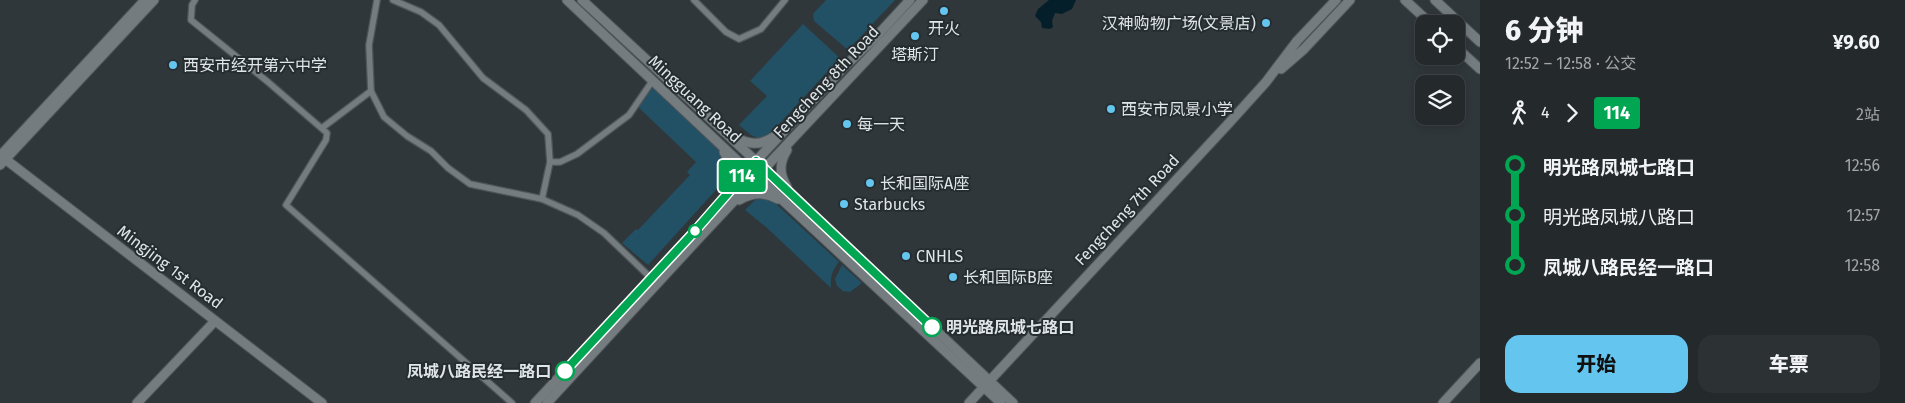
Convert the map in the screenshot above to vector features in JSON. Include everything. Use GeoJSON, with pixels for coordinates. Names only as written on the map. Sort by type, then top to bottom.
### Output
{"type":"FeatureCollection","features":[{"type":"Feature","properties":{"kind":"main road"},"geometry":{"type":"LineString","coordinates":[[1,158],[145,0]]}},
{"type":"Feature","properties":{"kind":"main road"},"geometry":{"type":"LineString","coordinates":[[1,158],[154,0]]}},
{"type":"Feature","properties":{"kind":"main road","name":"Mingguang Road"},"geometry":{"type":"LineString","coordinates":[[567,0],[740,163],[758,177],[986,384],[1013,403]]}},
{"type":"Feature","properties":{"kind":"main road","name":"Mingguang Road"},"geometry":{"type":"LineString","coordinates":[[582,0],[792,195],[986,384],[1000,403]]}},
{"type":"Feature","properties":{"kind":"main road","name":"Fengcheng 8th Road"},"geometry":{"type":"LineString","coordinates":[[535,403],[756,161],[910,0]]}},
{"type":"Feature","properties":{"kind":"main road","name":"Fengcheng 8th Road"},"geometry":{"type":"LineString","coordinates":[[547,403],[923,0]]}},
{"type":"Feature","properties":{"kind":"main road","name":"Fengcheng 7th Road"},"geometry":{"type":"LineString","coordinates":[[969,403],[1266,82],[1297,41],[1336,0]]}},
{"type":"Feature","properties":{"kind":"main road","name":"Fengcheng 7th Road"},"geometry":{"type":"LineString","coordinates":[[1266,82],[1304,49],[1350,0]]}},
{"type":"Feature","properties":{"kind":"main road"},"geometry":{"type":"LineString","coordinates":[[1405,0],[1421,15]]}},
{"type":"Feature","properties":{"kind":"main road"},"geometry":{"type":"LineString","coordinates":[[1435,0],[1480,42]]}},
{"type":"Feature","properties":{"kind":"main road"},"geometry":{"type":"LineString","coordinates":[[1465,55],[1480,69]]}},
{"type":"Feature","properties":{"kind":"main road"},"geometry":{"type":"LineString","coordinates":[[725,132],[743,141],[757,144],[767,141],[787,128]]}},
{"type":"Feature","properties":{"kind":"main road"},"geometry":{"type":"LineString","coordinates":[[792,195],[784,182],[780,164],[796,135]]}},
{"type":"Feature","properties":{"kind":"main road"},"geometry":{"type":"LineString","coordinates":[[717,141],[730,162],[732,172],[730,183],[721,201]]}},
{"type":"Feature","properties":{"kind":"main road","name":"Mingjing 1st Road"},"geometry":{"type":"LineString","coordinates":[[1,158],[322,403]]}},
{"type":"Feature","properties":{"kind":"main road"},"geometry":{"type":"LineString","coordinates":[[728,208],[741,199],[757,193],[773,196],[786,203]]}},
{"type":"Feature","properties":{"kind":"main road"},"geometry":{"type":"LineString","coordinates":[[137,403],[215,321]]}},
{"type":"Feature","properties":{"kind":"main road"},"geometry":{"type":"LineString","coordinates":[[1443,403],[1480,363]]}},
{"type":"Feature","properties":{"kind":"street"},"geometry":{"type":"LineString","coordinates":[[195,0],[192,5],[191,20],[327,133],[326,140],[286,205],[512,403]]}},
{"type":"Feature","properties":{"kind":"street"},"geometry":{"type":"LineString","coordinates":[[377,0],[368,44],[371,91],[384,117],[407,136],[431,151],[448,168],[470,184],[542,199],[578,215],[604,233],[651,278]]}},
{"type":"Feature","properties":{"kind":"street"},"geometry":{"type":"LineString","coordinates":[[393,0],[421,12],[439,25],[483,78],[526,110],[548,134],[550,162],[542,199]]}},
{"type":"Feature","properties":{"kind":"street"},"geometry":{"type":"LineString","coordinates":[[694,0],[726,32],[739,39],[761,29],[785,0]]}},
{"type":"Feature","properties":{"kind":"street"},"geometry":{"type":"LineString","coordinates":[[550,162],[560,162],[577,154],[629,115],[653,80]]}},
{"type":"Feature","properties":{"kind":"street"},"geometry":{"type":"LineString","coordinates":[[322,128],[371,91]]}},
{"type":"Feature","properties":{"kind":"shaded area"},"geometry":{"type":"Polygon","coordinates":[[[826,0],[895,0],[848,50],[814,21],[813,14],[826,0]]]}},
{"type":"Feature","properties":{"kind":"shaded area"},"geometry":{"type":"Polygon","coordinates":[[[1049,0],[1076,0],[1072,9],[1062,14],[1055,13],[1052,21],[1053,27],[1050,29],[1042,28],[1041,22],[1035,16],[1038,9],[1049,0]]]}},
{"type":"Feature","properties":{"kind":"shaded area"},"geometry":{"type":"Polygon","coordinates":[[[803,24],[840,58],[769,135],[760,139],[751,135],[739,125],[767,96],[750,81],[803,24]]]}},
{"type":"Feature","properties":{"kind":"shaded area"},"geometry":{"type":"Polygon","coordinates":[[[654,86],[726,153],[733,171],[648,265],[622,243],[636,229],[638,230],[690,175],[687,172],[696,162],[638,107],[654,86]]]}},
{"type":"Feature","properties":{"kind":"shaded area"},"geometry":{"type":"Polygon","coordinates":[[[764,197],[773,201],[839,262],[832,274],[831,288],[766,227],[745,210],[757,198],[764,197]]]}},
{"type":"Feature","properties":{"kind":"shaded area"},"geometry":{"type":"Polygon","coordinates":[[[842,265],[862,283],[850,292],[843,291],[837,286],[835,279],[842,265]]]}},
{"type":"Feature","properties":{"kind":"bus line","name":"114"},"geometry":{"type":"LineString","coordinates":[[565,371],[695,231],[756,161],[932,327]]}},
{"type":"Feature","properties":{"kind":"place","name":"开火"},"geometry":{"type":"Point","coordinates":[944,11]}},
{"type":"Feature","properties":{"kind":"place","name":"汉神购物广场(文景店)"},"geometry":{"type":"Point","coordinates":[1266,23]}},
{"type":"Feature","properties":{"kind":"place","name":"塔斯汀"},"geometry":{"type":"Point","coordinates":[915,36]}},
{"type":"Feature","properties":{"kind":"place","name":"西安市经开第六中学"},"geometry":{"type":"Point","coordinates":[173,65]}},
{"type":"Feature","properties":{"kind":"place","name":"西安市凤景小学"},"geometry":{"type":"Point","coordinates":[1111,109]}},
{"type":"Feature","properties":{"kind":"place","name":"每一天"},"geometry":{"type":"Point","coordinates":[847,124]}},
{"type":"Feature","properties":{"kind":"place","name":"长和国际A座"},"geometry":{"type":"Point","coordinates":[870,183]}},
{"type":"Feature","properties":{"kind":"place","name":"Starbucks"},"geometry":{"type":"Point","coordinates":[844,204]}},
{"type":"Feature","properties":{"kind":"place","name":"CNHLS"},"geometry":{"type":"Point","coordinates":[906,256]}},
{"type":"Feature","properties":{"kind":"place","name":"长和国际B座"},"geometry":{"type":"Point","coordinates":[953,277]}},
{"type":"Feature","properties":{"kind":"place","name":"明光路凤城七路口"},"geometry":{"type":"Point","coordinates":[932,327]}},
{"type":"Feature","properties":{"kind":"place","name":"凤城八路民经一路口"},"geometry":{"type":"Point","coordinates":[565,371]}}]}
